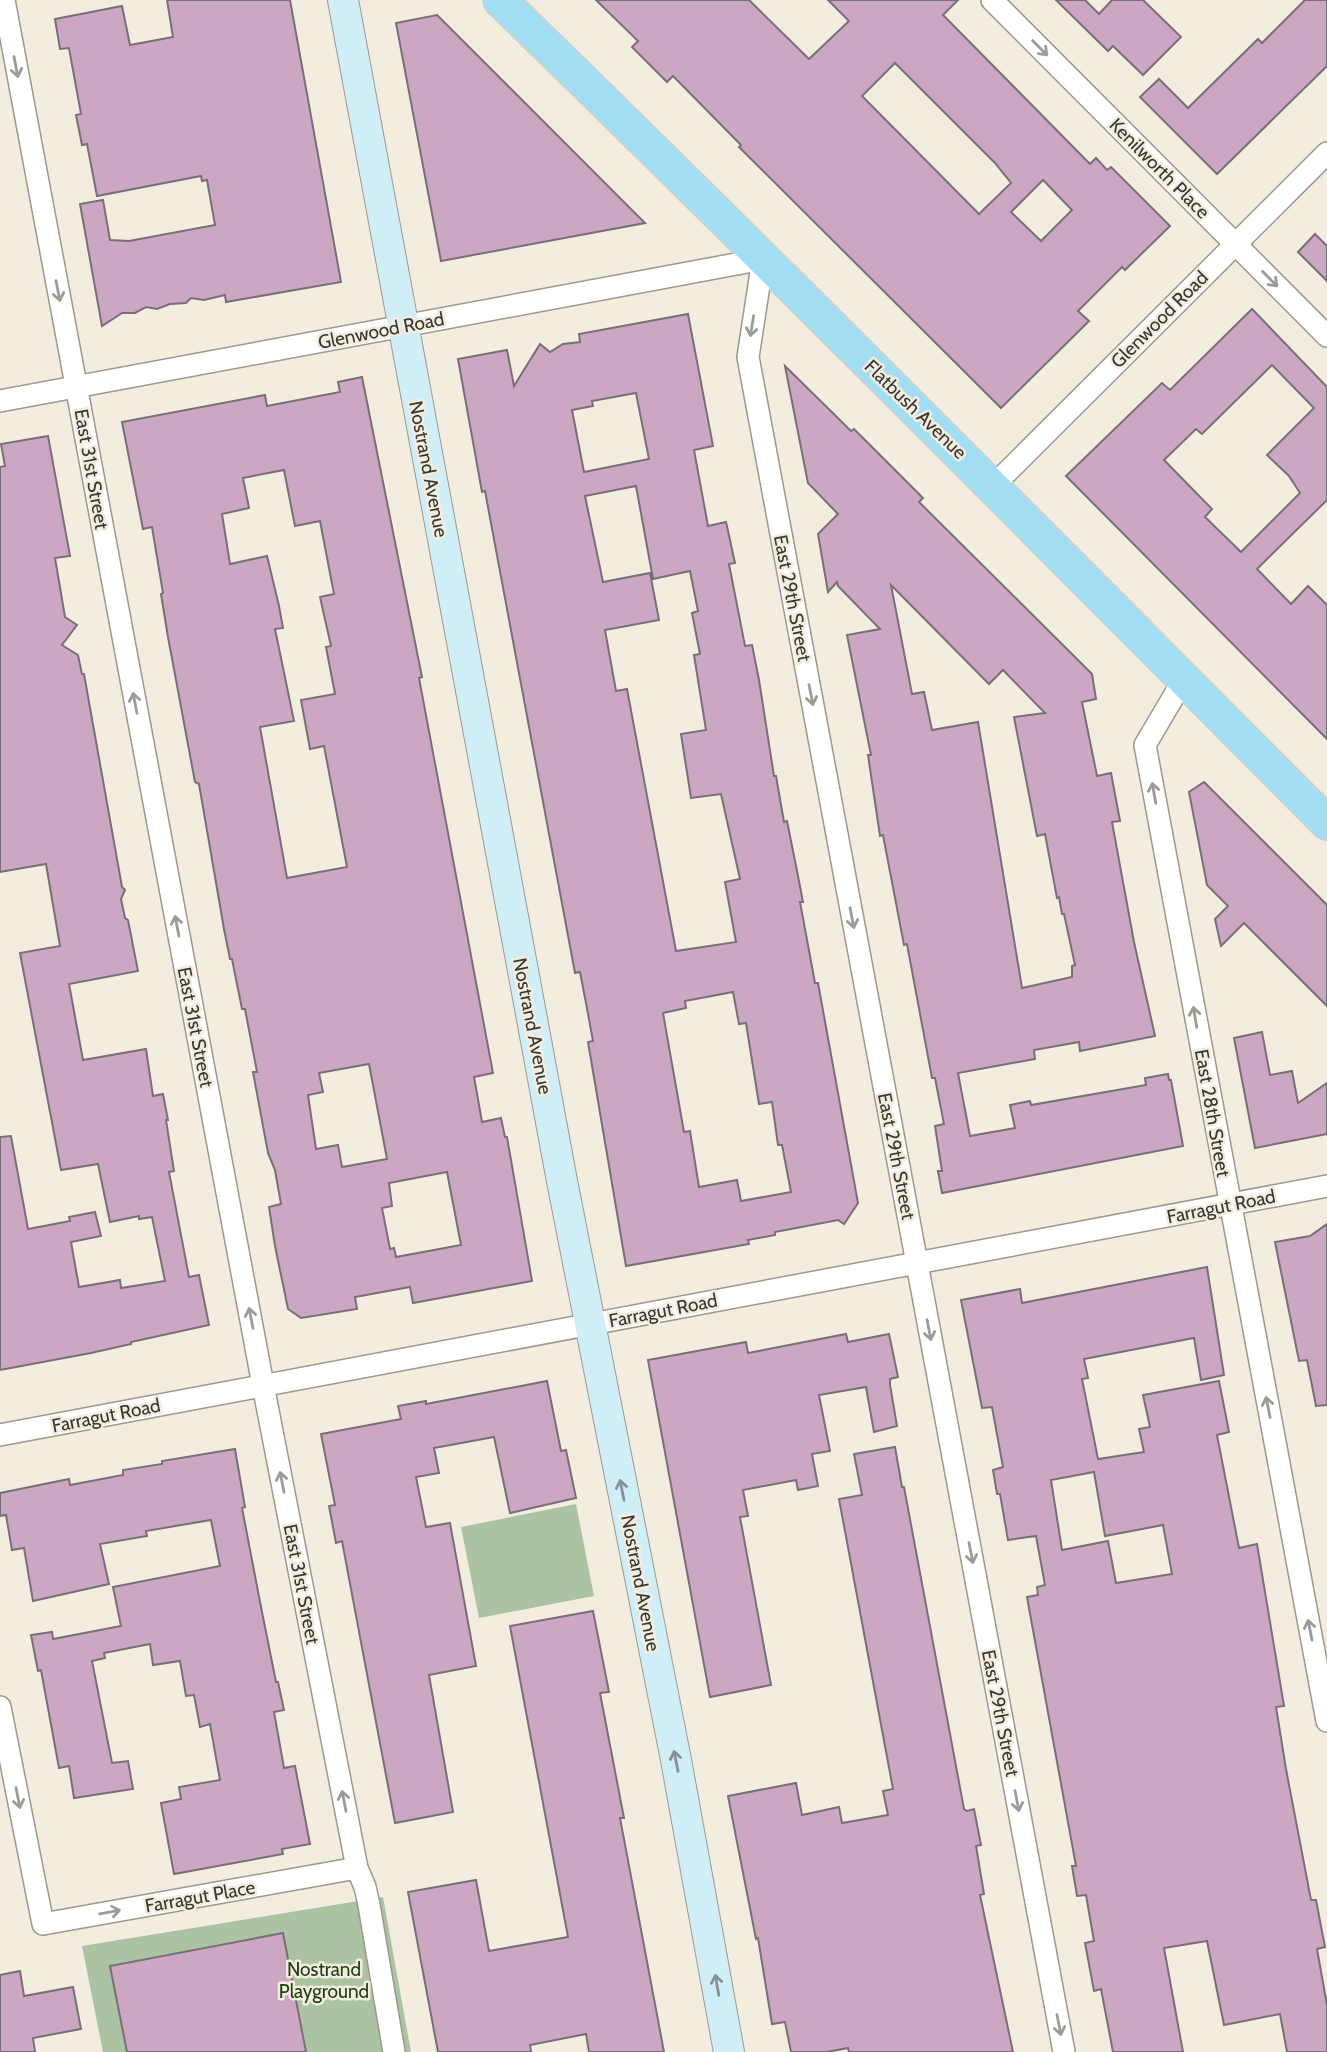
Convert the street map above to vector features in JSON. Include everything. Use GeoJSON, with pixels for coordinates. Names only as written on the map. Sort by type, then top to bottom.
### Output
{"type":"FeatureCollection","features":[{"type":"Feature","properties":{"kind":"main road","name":"Nostrand Avenue"},"geometry":{"type":"LineString","coordinates":[[343,0],[402,326],[590,1324],[676,1760],[729,2052]]}},
{"type":"Feature","properties":{"kind":"main road","name":"Flatbush Avenue"},"geometry":{"type":"LineString","coordinates":[[500,0],[993,485],[1327,823]]}},
{"type":"Feature","properties":{"kind":"street","name":"East 31st Street"},"geometry":{"type":"LineString","coordinates":[[4,0],[263,1385],[357,1868],[369,1906],[394,2052]]}},
{"type":"Feature","properties":{"kind":"street","name":"Kenilworth Place"},"geometry":{"type":"LineString","coordinates":[[992,0],[1327,336]]}},
{"type":"Feature","properties":{"kind":"street","name":"Glenwood Road"},"geometry":{"type":"LineString","coordinates":[[993,485],[1327,153]]}},
{"type":"Feature","properties":{"kind":"street","name":"Glenwood Road"},"geometry":{"type":"LineString","coordinates":[[0,401],[763,259]]}},
{"type":"Feature","properties":{"kind":"street","name":"East 29th Street"},"geometry":{"type":"LineString","coordinates":[[763,259],[748,357],[1064,2052]]}},
{"type":"Feature","properties":{"kind":"street","name":"East 28th Street"},"geometry":{"type":"LineString","coordinates":[[1184,679],[1145,745],[1327,1721]]}},
{"type":"Feature","properties":{"kind":"street","name":"Farragut Road"},"geometry":{"type":"LineString","coordinates":[[0,1435],[1327,1186]]}},
{"type":"Feature","properties":{"kind":"street","name":"Farragut Place"},"geometry":{"type":"LineString","coordinates":[[0,1707],[43,1924],[357,1868]]}},
{"type":"Feature","properties":{"kind":"green space"},"geometry":{"type":"Polygon","coordinates":[[[576,1504],[594,1596],[479,1618],[461,1527],[576,1504]]]}},
{"type":"Feature","properties":{"kind":"green space","name":"Nostrand Playground"},"geometry":{"type":"Polygon","coordinates":[[[383,1897],[411,2052],[103,2052],[82,1946],[383,1897]]]}},
{"type":"Feature","properties":{"kind":"building"},"geometry":{"type":"Polygon","coordinates":[[[167,0],[290,0],[341,282],[226,302],[225,295],[204,300],[191,298],[186,303],[170,304],[157,309],[146,307],[135,313],[122,313],[102,326],[80,204],[103,200],[110,240],[129,241],[215,225],[207,180],[202,181],[201,176],[97,196],[87,144],[82,145],[76,115],[81,114],[69,48],[60,49],[55,19],[122,6],[130,45],[173,37],[167,0]]]}},
{"type":"Feature","properties":{"kind":"building"},"geometry":{"type":"Polygon","coordinates":[[[596,0],[749,0],[809,59],[849,21],[828,0],[958,0],[943,15],[1090,164],[1096,158],[1107,170],[1111,167],[1170,226],[1125,270],[1122,267],[1078,311],[1089,321],[1001,408],[739,147],[741,145],[673,76],[667,82],[632,47],[638,41],[596,0]],[[895,63],[862,96],[979,214],[1011,183],[995,163],[895,63]],[[1043,180],[1011,212],[1041,241],[1072,210],[1043,180]]]}},
{"type":"Feature","properties":{"kind":"building"},"geometry":{"type":"Polygon","coordinates":[[[1056,0],[1085,0],[1099,14],[1112,0],[1143,0],[1181,37],[1143,75],[1113,46],[1108,51],[1056,0]]]}},
{"type":"Feature","properties":{"kind":"building"},"geometry":{"type":"Polygon","coordinates":[[[1305,0],[1327,0],[1327,66],[1217,174],[1140,97],[1159,79],[1188,108],[1258,39],[1262,43],[1305,0]]]}},
{"type":"Feature","properties":{"kind":"building"},"geometry":{"type":"Polygon","coordinates":[[[437,15],[645,223],[441,261],[396,23],[437,15]]]}},
{"type":"Feature","properties":{"kind":"building"},"geometry":{"type":"Polygon","coordinates":[[[1315,234],[1327,246],[1327,281],[1298,252],[1315,234]]]}},
{"type":"Feature","properties":{"kind":"building"},"geometry":{"type":"Polygon","coordinates":[[[1252,309],[1327,387],[1327,500],[1257,569],[1291,604],[1308,586],[1327,605],[1327,739],[1066,476],[1162,383],[1170,390],[1252,309]],[[1272,365],[1202,434],[1196,429],[1164,460],[1212,509],[1205,517],[1241,552],[1300,493],[1289,476],[1267,455],[1314,408],[1272,365]]]}},
{"type":"Feature","properties":{"kind":"building"},"geometry":{"type":"Polygon","coordinates":[[[688,314],[713,446],[694,450],[708,526],[726,522],[735,563],[729,564],[745,646],[752,645],[774,776],[797,871],[803,902],[800,902],[815,983],[818,983],[858,1203],[844,1224],[838,1220],[775,1232],[775,1235],[748,1240],[749,1244],[626,1266],[588,1042],[593,1041],[586,1003],[580,972],[575,973],[458,359],[507,350],[514,386],[540,344],[550,352],[563,344],[580,342],[579,334],[688,314]],[[636,393],[592,401],[593,406],[572,410],[584,472],[649,459],[636,393]],[[636,486],[585,496],[603,582],[650,573],[659,620],[605,630],[616,691],[627,689],[676,951],[736,942],[725,882],[740,879],[721,794],[691,798],[681,734],[706,730],[694,655],[700,654],[692,613],[698,611],[690,571],[653,579],[636,486]],[[733,992],[685,1001],[686,1008],[663,1013],[684,1132],[690,1131],[699,1187],[737,1180],[741,1201],[791,1192],[782,1145],[778,1145],[772,1102],[759,1104],[746,1023],[739,1024],[733,992]]]}},
{"type":"Feature","properties":{"kind":"building"},"geometry":{"type":"Polygon","coordinates":[[[785,366],[851,431],[854,429],[923,498],[919,502],[1092,674],[1096,699],[1082,702],[1097,776],[1111,773],[1120,821],[1112,822],[1155,1036],[1080,1051],[1079,1042],[1034,1050],[1035,1059],[958,1073],[970,1136],[1015,1128],[1010,1105],[1030,1101],[1031,1105],[1146,1085],[1145,1078],[1168,1074],[1183,1146],[942,1193],[938,1171],[942,1171],[935,1126],[944,1124],[935,1078],[932,1078],[883,835],[880,836],[868,755],[871,755],[847,635],[880,629],[837,582],[828,592],[818,534],[838,514],[808,483],[785,366]],[[891,585],[912,694],[924,692],[932,730],[978,722],[1022,988],[1072,977],[1072,966],[1075,965],[1064,914],[1059,897],[1057,898],[1045,834],[1037,836],[1014,717],[1045,713],[1003,670],[989,684],[891,585]]]}},
{"type":"Feature","properties":{"kind":"building"},"geometry":{"type":"Polygon","coordinates":[[[362,377],[422,677],[419,678],[493,1073],[474,1077],[482,1122],[501,1118],[507,1137],[532,1281],[413,1303],[410,1287],[355,1297],[357,1309],[301,1318],[288,1309],[275,1246],[269,1207],[281,1204],[275,1170],[268,1153],[253,1072],[257,1072],[245,1009],[242,1009],[230,959],[199,784],[195,782],[168,637],[152,527],[143,529],[122,422],[265,395],[267,406],[340,392],[338,382],[362,377]],[[284,470],[243,478],[249,508],[222,514],[230,564],[267,556],[283,628],[275,629],[294,721],[260,727],[287,878],[347,867],[324,746],[310,749],[301,700],[335,694],[326,647],[331,646],[320,597],[334,594],[320,521],[295,526],[284,470]],[[369,1064],[319,1073],[323,1092],[308,1095],[316,1149],[338,1145],[342,1167],[387,1159],[369,1064]],[[447,1172],[389,1183],[392,1206],[382,1208],[390,1249],[394,1248],[396,1257],[461,1245],[447,1172]]]}},
{"type":"Feature","properties":{"kind":"building"},"geometry":{"type":"Polygon","coordinates":[[[48,436],[70,556],[55,558],[65,617],[77,625],[62,645],[78,655],[84,674],[122,887],[125,890],[121,899],[138,971],[69,984],[83,1060],[146,1049],[153,1096],[163,1094],[168,1120],[174,1171],[169,1172],[189,1277],[199,1275],[209,1325],[91,1353],[0,1370],[0,1137],[11,1136],[28,1229],[70,1221],[69,1217],[95,1212],[101,1236],[71,1242],[79,1287],[120,1280],[121,1288],[165,1281],[152,1217],[139,1219],[139,1216],[110,1222],[98,1164],[61,1170],[20,953],[60,946],[46,864],[0,872],[0,467],[5,466],[1,444],[48,436]]]}},
{"type":"Feature","properties":{"kind":"building"},"geometry":{"type":"Polygon","coordinates":[[[1204,782],[1327,905],[1327,1006],[1244,923],[1221,946],[1215,919],[1228,906],[1207,885],[1189,792],[1204,782]]]}},
{"type":"Feature","properties":{"kind":"building"},"geometry":{"type":"Polygon","coordinates":[[[1262,1032],[1270,1075],[1292,1071],[1298,1103],[1327,1083],[1327,1134],[1255,1148],[1234,1038],[1262,1032]]]}},
{"type":"Feature","properties":{"kind":"building"},"geometry":{"type":"Polygon","coordinates":[[[1327,1224],[1327,1405],[1316,1406],[1307,1360],[1299,1361],[1275,1242],[1310,1236],[1327,1224]]]}},
{"type":"Feature","properties":{"kind":"building"},"geometry":{"type":"Polygon","coordinates":[[[1207,1267],[1224,1375],[1201,1380],[1194,1338],[1084,1359],[1088,1378],[1082,1379],[1098,1459],[1144,1452],[1139,1429],[1150,1427],[1143,1395],[1219,1381],[1229,1432],[1217,1435],[1239,1548],[1257,1544],[1284,1706],[1276,1707],[1286,1769],[1311,1900],[1316,1900],[1325,1947],[1317,1949],[1327,2005],[1327,2052],[1287,2052],[1280,2014],[1224,2025],[1207,1941],[1164,1948],[1183,2052],[1113,2052],[1101,1989],[1094,1991],[1085,1943],[1094,1941],[1086,1895],[1077,1896],[1072,1866],[1076,1866],[1027,1597],[1038,1595],[1037,1587],[1045,1585],[1036,1536],[1008,1540],[993,1470],[1003,1467],[992,1407],[982,1408],[961,1300],[1020,1289],[1022,1303],[1207,1267]],[[1094,1472],[1051,1480],[1062,1550],[1108,1541],[1116,1583],[1172,1574],[1163,1525],[1105,1536],[1094,1472]]]}},
{"type":"Feature","properties":{"kind":"building"},"geometry":{"type":"Polygon","coordinates":[[[846,1334],[848,1342],[889,1334],[898,1377],[890,1379],[897,1426],[874,1432],[866,1387],[819,1395],[830,1451],[812,1454],[818,1486],[798,1490],[796,1480],[743,1490],[748,1516],[740,1517],[771,1685],[710,1697],[648,1360],[746,1342],[748,1353],[846,1334]]]}},
{"type":"Feature","properties":{"kind":"building"},"geometry":{"type":"Polygon","coordinates":[[[547,1381],[561,1451],[566,1450],[576,1498],[510,1513],[494,1437],[434,1448],[439,1473],[416,1477],[426,1527],[450,1523],[476,1666],[429,1675],[453,1812],[395,1823],[342,1541],[336,1543],[329,1506],[335,1505],[321,1434],[401,1419],[398,1406],[426,1401],[426,1404],[547,1381]]]}},
{"type":"Feature","properties":{"kind":"building"},"geometry":{"type":"Polygon","coordinates":[[[895,1447],[964,1809],[974,1809],[981,1845],[976,1846],[984,1894],[980,1895],[1013,2052],[849,2052],[848,2048],[827,2052],[791,2052],[785,2022],[772,2024],[758,1938],[756,1939],[728,1796],[796,1783],[802,1815],[839,1807],[842,1823],[888,1815],[883,1791],[893,1789],[839,1499],[862,1495],[854,1454],[895,1447]]]}},
{"type":"Feature","properties":{"kind":"building"},"geometry":{"type":"Polygon","coordinates":[[[235,1449],[245,1507],[242,1508],[276,1682],[284,1710],[274,1712],[284,1768],[295,1766],[310,1844],[282,1849],[283,1854],[174,1874],[161,1803],[181,1799],[179,1787],[220,1780],[210,1724],[200,1727],[194,1695],[186,1696],[180,1661],[153,1665],[150,1644],[104,1653],[105,1658],[92,1661],[112,1763],[128,1761],[133,1789],[74,1798],[69,1766],[59,1768],[41,1670],[38,1671],[31,1635],[52,1632],[53,1639],[121,1626],[113,1587],[220,1566],[211,1520],[146,1531],[147,1536],[100,1544],[109,1584],[33,1601],[24,1548],[12,1550],[6,1515],[0,1516],[0,1493],[69,1479],[70,1485],[123,1475],[123,1470],[162,1464],[162,1461],[235,1449]]]}},
{"type":"Feature","properties":{"kind":"building"},"geometry":{"type":"Polygon","coordinates":[[[593,1611],[609,1692],[600,1693],[624,1818],[620,1818],[664,2052],[589,2052],[586,2034],[530,2045],[531,2052],[438,2052],[408,1892],[476,1880],[489,1951],[568,1937],[510,1626],[593,1611]]]}},
{"type":"Feature","properties":{"kind":"building"},"geometry":{"type":"Polygon","coordinates":[[[283,1933],[306,2052],[127,2052],[110,1966],[283,1933]]]}},
{"type":"Feature","properties":{"kind":"building"},"geometry":{"type":"Polygon","coordinates":[[[20,1971],[24,1996],[73,1987],[81,2029],[33,2038],[35,2052],[0,2052],[0,1975],[20,1971]]]}}]}
